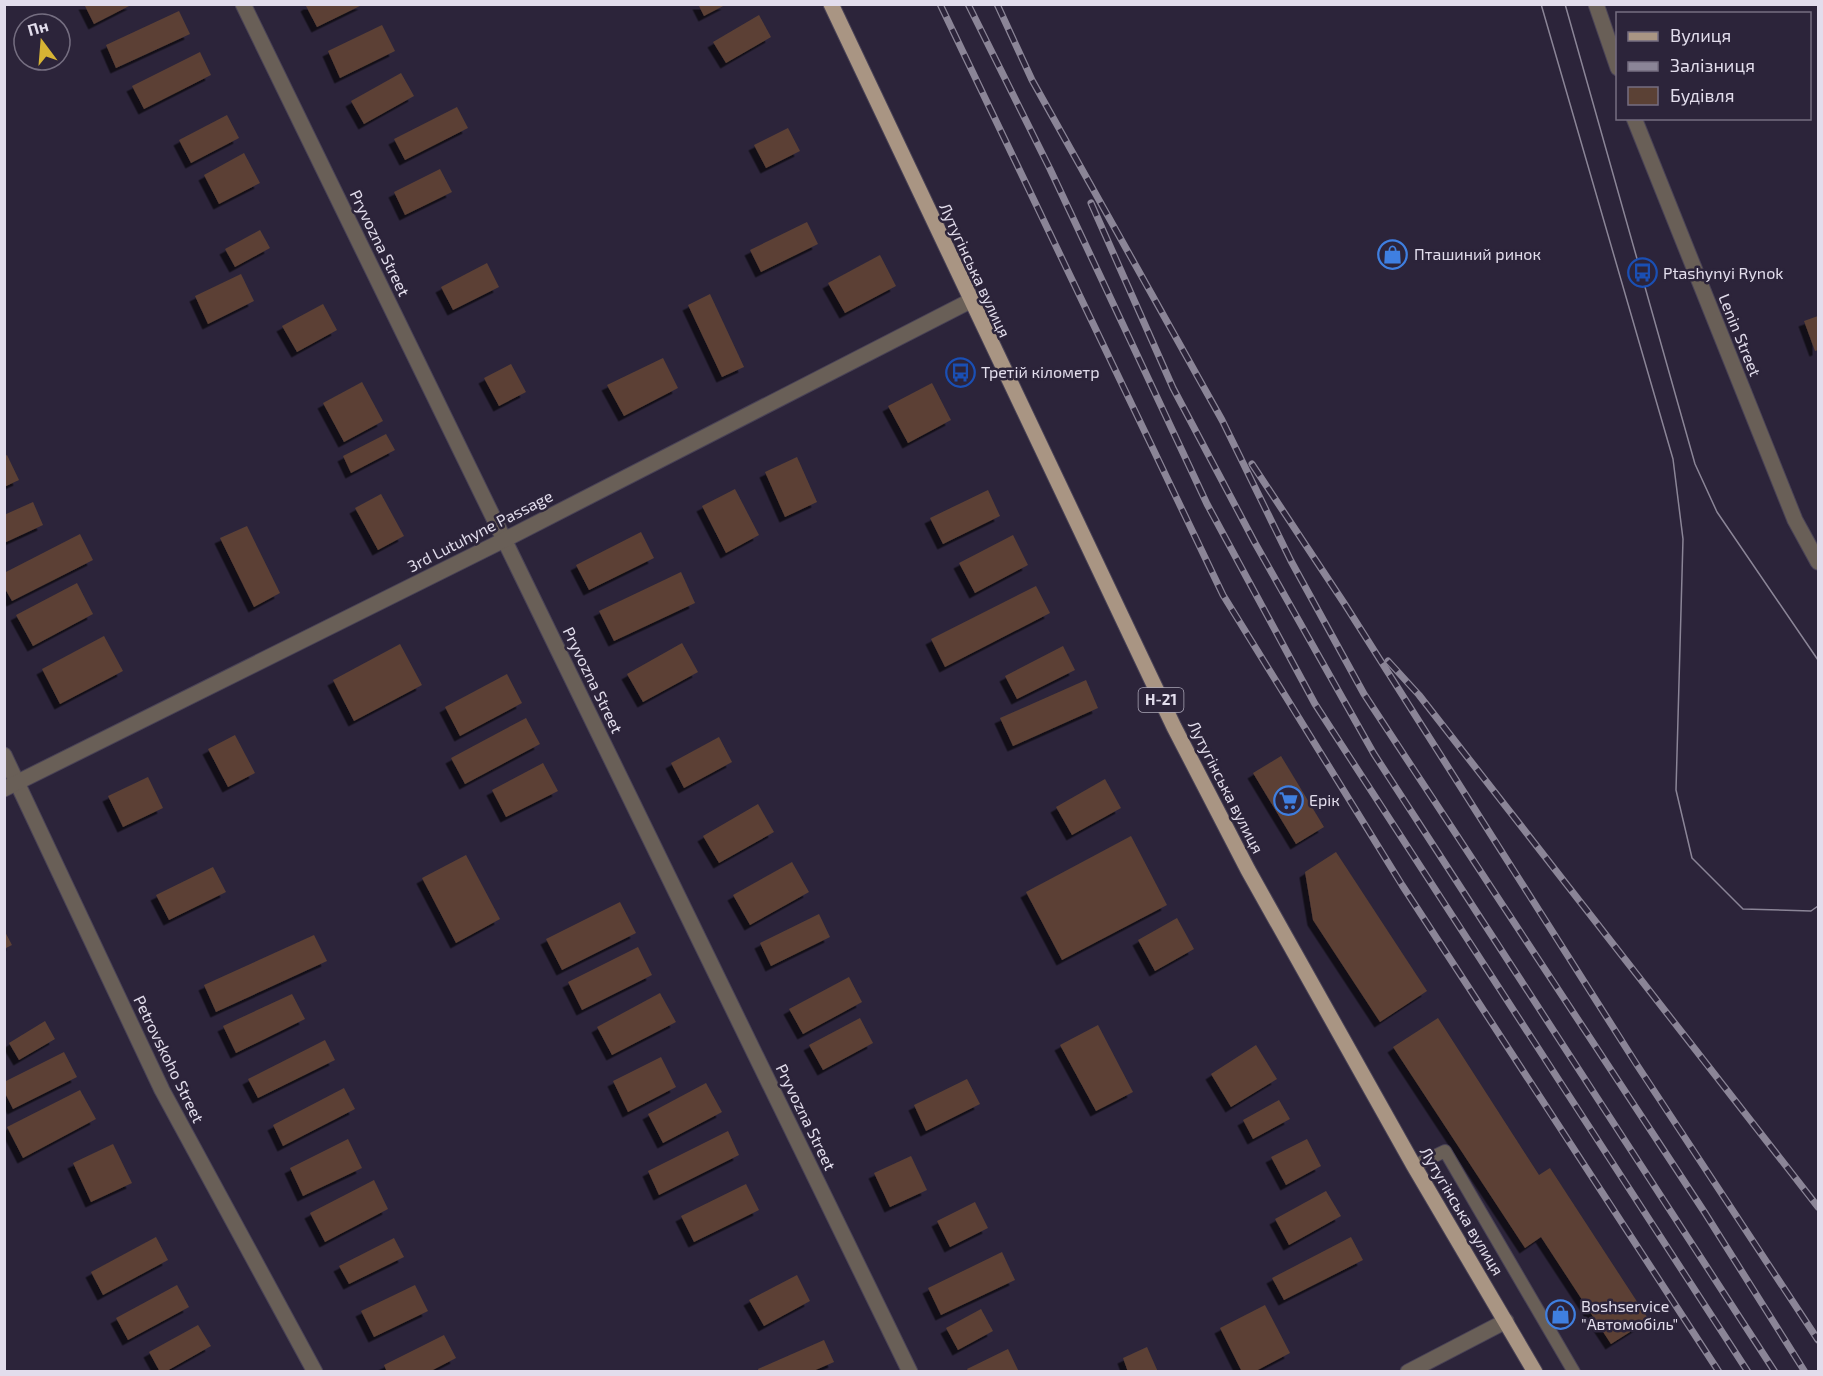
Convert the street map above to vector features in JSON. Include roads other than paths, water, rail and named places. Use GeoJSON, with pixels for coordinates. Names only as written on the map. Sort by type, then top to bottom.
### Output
{"type":"FeatureCollection","features":[{"type":"Feature","properties":{"kind":"main road","name":"Лутугінська вулиця"},"geometry":{"type":"LineString","coordinates":[[831,4],[1174,727],[1248,870],[1414,1166],[1535,1371]]}},
{"type":"Feature","properties":{"kind":"street","name":"Pryvozna Street"},"geometry":{"type":"LineString","coordinates":[[243,4],[910,1371]]}},
{"type":"Feature","properties":{"kind":"street"},"geometry":{"type":"LineString","coordinates":[[1596,4],[1616,65]]}},
{"type":"Feature","properties":{"kind":"street","name":"Lenin Street"},"geometry":{"type":"LineString","coordinates":[[1635,120],[1795,520],[1818,562]]}},
{"type":"Feature","properties":{"kind":"street","name":"3rd Lutuhyne Passage"},"geometry":{"type":"LineString","coordinates":[[11,786],[504,540],[970,301]]}},
{"type":"Feature","properties":{"kind":"street","name":"Petrovskoho Street"},"geometry":{"type":"LineString","coordinates":[[4,754],[11,786],[162,1090],[315,1371]]}},
{"type":"Feature","properties":{"kind":"street"},"geometry":{"type":"LineString","coordinates":[[1408,1371],[1506,1322]]}},
{"type":"Feature","properties":{"kind":"lane"},"geometry":{"type":"LineString","coordinates":[[1414,1166],[1445,1151],[1574,1371]]}},
{"type":"Feature","properties":{"kind":"tram line"},"geometry":{"type":"LineString","coordinates":[[1541,4],[1673,459],[1683,539],[1676,790],[1692,858],[1743,909],[1811,911],[1818,906]]}},
{"type":"Feature","properties":{"kind":"tram line"},"geometry":{"type":"LineString","coordinates":[[1565,4],[1695,464],[1717,512],[1818,660]]}},
{"type":"Feature","properties":{"kind":"railway"},"geometry":{"type":"LineString","coordinates":[[940,4],[1223,595],[1402,885],[1719,1372]]}},
{"type":"Feature","properties":{"kind":"railway"},"geometry":{"type":"LineString","coordinates":[[968,4],[1050,169],[1207,504],[1315,704],[1748,1372]]}},
{"type":"Feature","properties":{"kind":"railway"},"geometry":{"type":"LineString","coordinates":[[997,4],[1032,80],[1222,420],[1291,561],[1364,694],[1705,1213],[1805,1372]]}},
{"type":"Feature","properties":{"kind":"railway"},"geometry":{"type":"LineString","coordinates":[[1091,203],[1173,388],[1255,543],[1374,754],[1775,1372]]}},
{"type":"Feature","properties":{"kind":"railway"},"geometry":{"type":"LineString","coordinates":[[1252,464],[1344,603],[1637,1065],[1818,1340]]}},
{"type":"Feature","properties":{"kind":"railway"},"geometry":{"type":"LineString","coordinates":[[1388,661],[1419,695],[1818,1207]]}},
{"type":"Feature","properties":{"kind":"place","name":"Пташиний ринок"},"geometry":{"type":"Point","coordinates":[1393,254]}},
{"type":"Feature","properties":{"kind":"place","name":"Ptashynyi Rynok"},"geometry":{"type":"Point","coordinates":[1642,273]}},
{"type":"Feature","properties":{"kind":"place","name":"Третій кілометр"},"geometry":{"type":"Point","coordinates":[960,372]}},
{"type":"Feature","properties":{"kind":"place","name":"Ерік"},"geometry":{"type":"Point","coordinates":[1288,800]}},
{"type":"Feature","properties":{"kind":"place","name":"Boshservice \"Автомобіль\""},"geometry":{"type":"Point","coordinates":[1560,1315]}}]}
